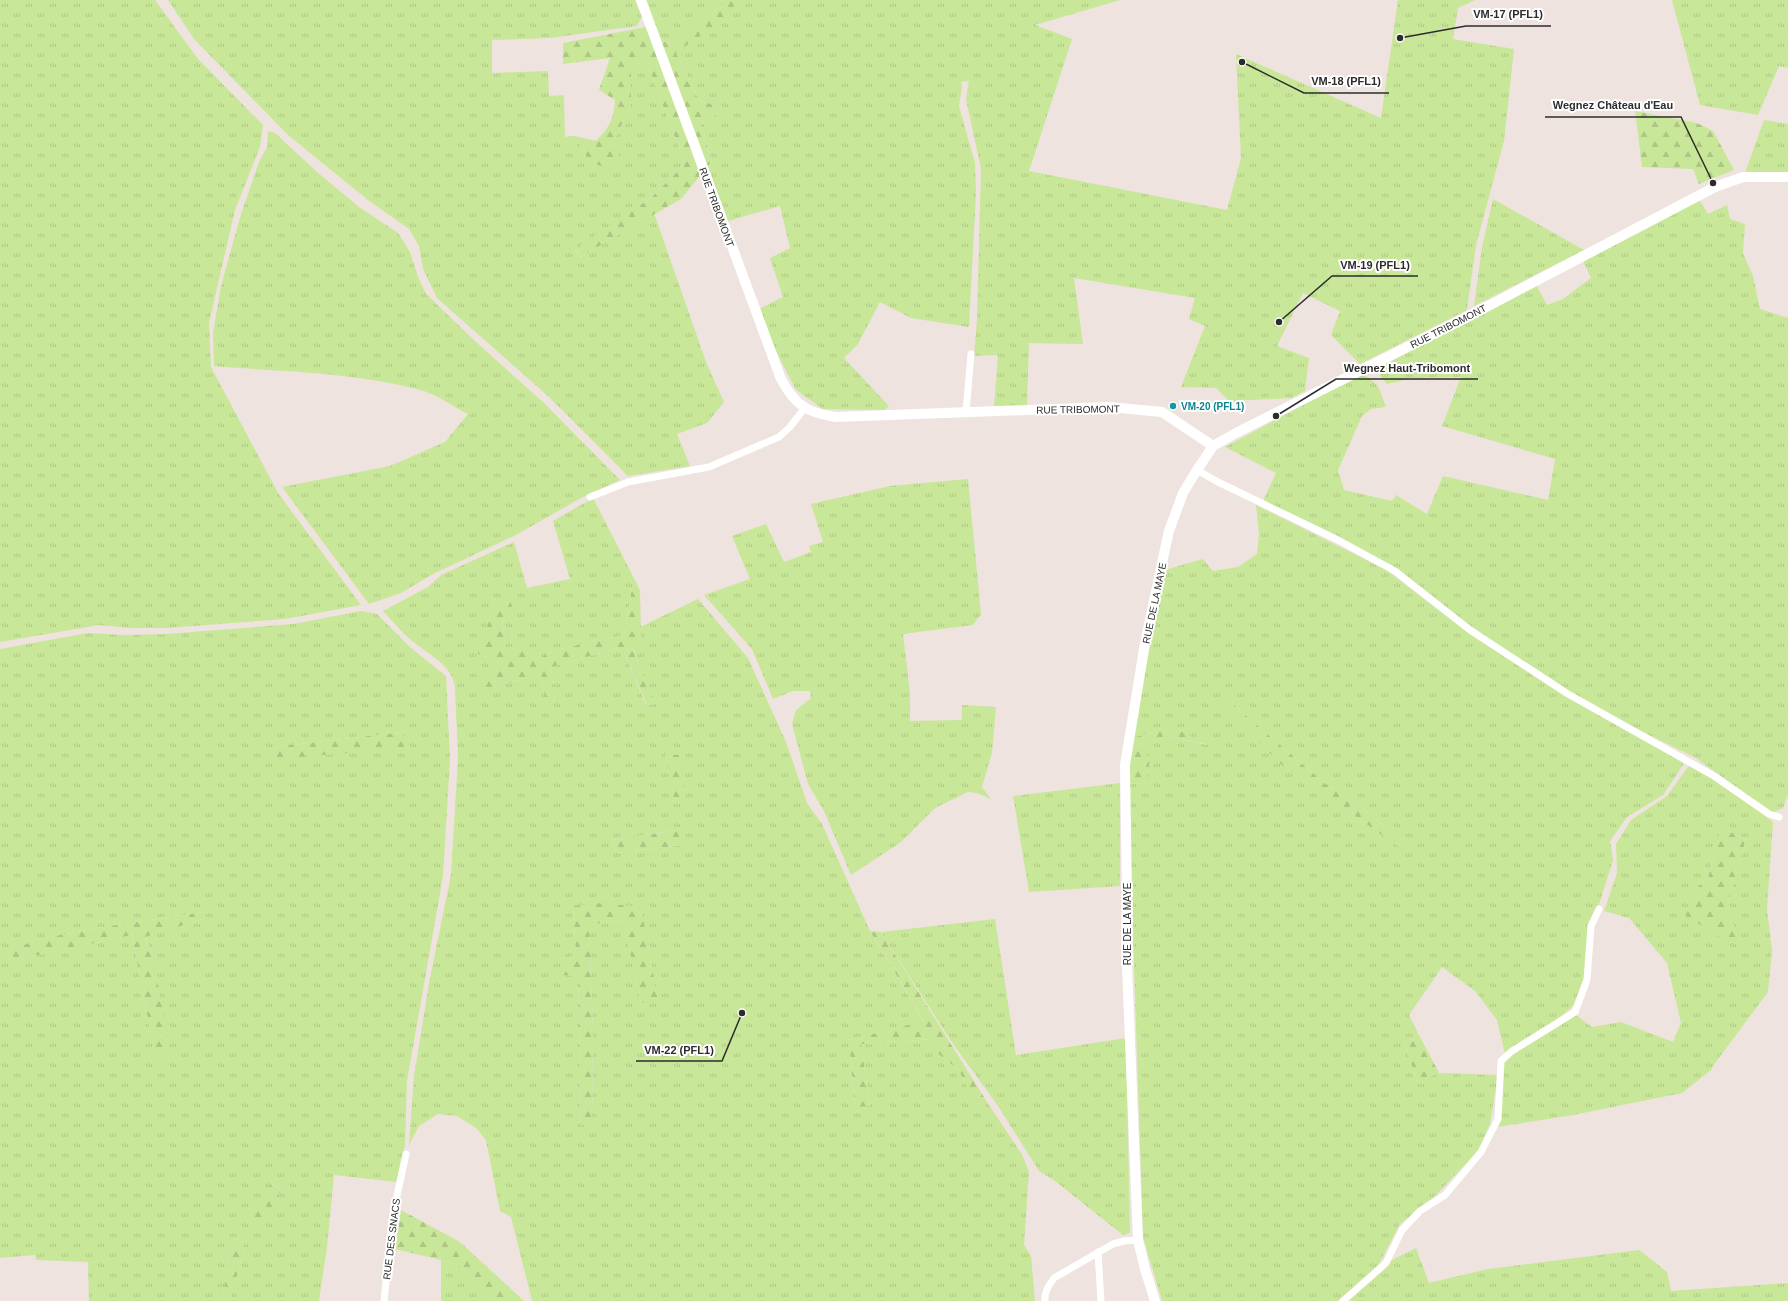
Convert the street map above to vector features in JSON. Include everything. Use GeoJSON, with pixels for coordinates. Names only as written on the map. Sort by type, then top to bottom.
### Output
{"type":"FeatureCollection","features":[{"type":"Feature","properties":{"kind":"street","name":"RUE TRIBOMONT"},"geometry":{"type":"LineString","coordinates":[[640,0],[781,379],[788,394],[804,409],[818,415],[836,417],[1109,407],[1162,412],[1213,446],[1471,315],[1715,187],[1743,177],[1788,177]]}},
{"type":"Feature","properties":{"kind":"street"},"geometry":{"type":"LineString","coordinates":[[966,412],[971,354]]}},
{"type":"Feature","properties":{"kind":"street"},"geometry":{"type":"LineString","coordinates":[[590,497],[628,482],[709,467],[780,437],[790,428],[804,409]]}},
{"type":"Feature","properties":{"kind":"street","name":"RUE DE LA MAYE"},"geometry":{"type":"LineString","coordinates":[[1155,1301],[1144,1269],[1138,1240],[1126,942],[1125,765],[1145,643],[1169,531],[1183,493],[1213,446]]}},
{"type":"Feature","properties":{"kind":"street"},"geometry":{"type":"LineString","coordinates":[[1197,470],[1218,482],[1338,540],[1395,571],[1470,630],[1568,694],[1714,776],[1769,814],[1779,817]]}},
{"type":"Feature","properties":{"kind":"street"},"geometry":{"type":"LineString","coordinates":[[1343,1301],[1386,1263],[1402,1230],[1420,1212],[1445,1195],[1481,1152],[1498,1119],[1501,1061],[1512,1051],[1575,1012],[1587,980],[1591,926],[1599,909]]}},
{"type":"Feature","properties":{"kind":"street","name":"RUE DES SNACS"},"geometry":{"type":"LineString","coordinates":[[384,1301],[392,1214],[406,1154]]}},
{"type":"Feature","properties":{"kind":"street"},"geometry":{"type":"LineString","coordinates":[[1045,1301],[1048,1286],[1054,1278],[1098,1252],[1119,1243],[1138,1240]]}},
{"type":"Feature","properties":{"kind":"street"},"geometry":{"type":"LineString","coordinates":[[1098,1252],[1101,1301]]}},
{"type":"Feature","properties":{"kind":"green space"},"geometry":{"type":"Polygon","coordinates":[[[0,0],[155,0],[198,59],[263,125],[260,147],[235,210],[209,323],[211,367],[278,493],[361,605],[285,619],[167,628],[131,628],[99,625],[0,642],[0,0]]]}},
{"type":"Feature","properties":{"kind":"green space"},"geometry":{"type":"Polygon","coordinates":[[[168,0],[635,0],[642,17],[637,26],[550,38],[492,40],[492,73],[548,71],[549,96],[564,95],[565,137],[575,136],[590,163],[612,145],[631,105],[631,67],[646,60],[685,164],[652,197],[575,250],[580,257],[654,213],[706,362],[724,402],[707,423],[677,434],[690,466],[628,476],[548,396],[437,298],[423,269],[419,246],[409,229],[368,200],[288,135],[194,39],[168,0]]]}},
{"type":"Feature","properties":{"kind":"green space"},"geometry":{"type":"Polygon","coordinates":[[[644,0],[730,0],[668,44],[657,35],[644,0]]]}},
{"type":"Feature","properties":{"kind":"green space"},"geometry":{"type":"Polygon","coordinates":[[[730,0],[750,0],[676,53],[699,101],[716,105],[719,113],[700,125],[712,161],[681,199],[580,257],[575,249],[652,197],[685,164],[646,60],[631,67],[631,105],[612,145],[621,159],[609,168],[590,163],[575,136],[596,141],[610,123],[615,100],[599,90],[610,58],[563,64],[563,43],[646,27],[668,44],[730,0]]]}},
{"type":"Feature","properties":{"kind":"green space"},"geometry":{"type":"Polygon","coordinates":[[[746,0],[1120,0],[1035,25],[1072,39],[1029,171],[1227,210],[1241,158],[1236,54],[1381,118],[1398,0],[1475,0],[1458,8],[1453,39],[1514,49],[1504,141],[1476,245],[1467,310],[1360,364],[1331,335],[1340,311],[1303,293],[1277,346],[1309,358],[1305,391],[1292,398],[1229,401],[1216,388],[1181,387],[1205,326],[1189,319],[1195,298],[1074,278],[1083,344],[1029,343],[1027,406],[994,407],[998,355],[974,356],[977,320],[981,169],[966,99],[969,81],[961,82],[962,87],[959,106],[975,163],[976,193],[969,327],[911,318],[880,302],[858,344],[844,358],[889,406],[885,410],[823,409],[796,390],[774,347],[759,309],[783,297],[770,258],[790,248],[780,206],[728,221],[708,167],[712,161],[700,125],[719,113],[716,105],[699,101],[676,53],[746,0]]]}},
{"type":"Feature","properties":{"kind":"green space"},"geometry":{"type":"Polygon","coordinates":[[[1672,0],[1788,0],[1788,68],[1779,66],[1758,115],[1700,105],[1672,0]]]}},
{"type":"Feature","properties":{"kind":"green space"},"geometry":{"type":"Polygon","coordinates":[[[1635,111],[1697,123],[1713,131],[1734,170],[1699,184],[1693,169],[1642,167],[1635,111]]]}},
{"type":"Feature","properties":{"kind":"green space"},"geometry":{"type":"Polygon","coordinates":[[[1764,120],[1788,124],[1788,173],[1745,173],[1764,120]]]}},
{"type":"Feature","properties":{"kind":"green space"},"geometry":{"type":"Polygon","coordinates":[[[268,131],[275,133],[317,172],[359,207],[398,233],[410,252],[418,277],[426,294],[476,342],[544,403],[620,480],[579,499],[516,535],[433,574],[401,593],[369,604],[282,487],[390,466],[445,442],[468,414],[430,393],[373,380],[347,376],[214,366],[213,333],[221,286],[241,214],[259,162],[267,147],[268,131]]]}},
{"type":"Feature","properties":{"kind":"green space"},"geometry":{"type":"Polygon","coordinates":[[[1493,199],[1584,250],[1474,306],[1482,247],[1493,199]]]}},
{"type":"Feature","properties":{"kind":"green space"},"geometry":{"type":"Polygon","coordinates":[[[1699,199],[1708,214],[1727,205],[1730,219],[1745,224],[1743,253],[1753,276],[1760,309],[1788,318],[1788,794],[1783,808],[1772,813],[1696,758],[1635,728],[1575,695],[1485,636],[1436,601],[1393,566],[1263,501],[1276,473],[1225,447],[1363,373],[1378,386],[1386,407],[1371,409],[1362,416],[1338,470],[1344,490],[1392,501],[1396,495],[1427,514],[1443,476],[1548,500],[1555,459],[1442,426],[1461,377],[1414,378],[1387,384],[1375,370],[1536,285],[1547,305],[1563,299],[1591,278],[1583,261],[1699,199]]]}},
{"type":"Feature","properties":{"kind":"green space"},"geometry":{"type":"Polygon","coordinates":[[[968,479],[981,614],[973,625],[903,634],[910,693],[910,721],[962,720],[962,705],[996,707],[992,753],[982,787],[991,799],[977,793],[968,792],[935,808],[901,842],[851,875],[824,811],[808,784],[792,724],[796,710],[811,698],[810,691],[793,691],[773,699],[752,649],[704,595],[750,579],[732,536],[766,524],[784,562],[811,552],[809,546],[823,542],[811,504],[890,486],[968,479]]]}},
{"type":"Feature","properties":{"kind":"green space"},"geometry":{"type":"Polygon","coordinates":[[[593,498],[637,584],[632,587],[625,635],[555,650],[535,660],[506,652],[502,617],[495,598],[484,639],[478,654],[493,660],[494,687],[541,674],[546,701],[555,700],[551,667],[622,647],[646,705],[654,704],[632,646],[641,638],[640,627],[698,599],[748,658],[786,742],[807,803],[822,824],[870,931],[924,1022],[849,1040],[855,1106],[870,1106],[861,1044],[932,1039],[938,1040],[937,1053],[958,1069],[976,1104],[987,1102],[1021,1153],[1029,1171],[1024,1245],[1031,1256],[1035,1301],[532,1301],[511,1217],[500,1211],[486,1140],[476,1128],[457,1116],[438,1114],[419,1126],[409,1145],[414,1076],[430,978],[451,875],[458,758],[455,687],[453,679],[444,666],[407,637],[383,611],[428,587],[441,575],[514,542],[527,588],[570,579],[553,521],[593,498]],[[666,754],[675,803],[686,802],[666,754]],[[683,829],[612,840],[616,853],[683,845],[683,829]],[[573,906],[576,955],[561,959],[561,975],[578,976],[581,1125],[592,1122],[593,1032],[589,925],[623,920],[641,1003],[641,907],[573,906]]]}},
{"type":"Feature","properties":{"kind":"green space"},"geometry":{"type":"Polygon","coordinates":[[[1256,505],[1386,570],[1466,631],[1685,762],[1663,795],[1627,817],[1610,841],[1613,860],[1597,911],[1585,975],[1573,1006],[1554,1022],[1505,1054],[1497,1020],[1475,991],[1442,967],[1409,1015],[1420,1037],[1404,1042],[1417,1081],[1439,1073],[1498,1075],[1490,1124],[1478,1151],[1435,1196],[1400,1224],[1378,1266],[1338,1301],[1162,1301],[1143,1237],[1128,784],[1146,783],[1138,745],[1166,736],[1208,745],[1172,727],[1132,738],[1165,570],[1203,559],[1213,571],[1238,567],[1257,554],[1259,533],[1256,505]],[[1228,700],[1345,809],[1402,848],[1407,843],[1367,812],[1324,783],[1228,700]]]}},
{"type":"Feature","properties":{"kind":"green space"},"geometry":{"type":"Polygon","coordinates":[[[637,584],[640,591],[641,638],[632,647],[655,704],[647,705],[622,647],[551,667],[555,700],[546,702],[541,674],[494,687],[473,686],[475,677],[492,676],[493,660],[478,654],[477,644],[484,639],[495,598],[510,599],[512,612],[502,618],[506,652],[526,646],[535,660],[555,650],[625,635],[632,587],[637,584]]]}},
{"type":"Feature","properties":{"kind":"green space"},"geometry":{"type":"Polygon","coordinates":[[[361,611],[377,614],[411,648],[446,676],[450,760],[443,876],[407,1081],[405,1145],[397,1182],[334,1175],[327,1247],[319,1301],[230,1301],[247,1239],[239,1236],[229,1258],[222,1301],[89,1301],[88,1262],[36,1260],[35,1255],[0,1258],[0,649],[88,633],[125,635],[167,634],[293,624],[361,611]],[[403,732],[274,747],[275,758],[403,732]],[[203,912],[97,928],[39,939],[5,960],[44,954],[132,935],[156,1061],[153,957],[145,936],[203,919],[203,912]],[[272,1184],[259,1231],[281,1190],[272,1184]]]}},
{"type":"Feature","properties":{"kind":"green space"},"geometry":{"type":"Polygon","coordinates":[[[1228,700],[1324,783],[1367,812],[1407,843],[1402,849],[1282,765],[1225,708],[1228,700]]]}},
{"type":"Feature","properties":{"kind":"green space"},"geometry":{"type":"Polygon","coordinates":[[[1172,727],[1211,745],[1166,736],[1139,745],[1150,759],[1146,783],[1128,784],[1132,738],[1172,727]]]}},
{"type":"Feature","properties":{"kind":"green space"},"geometry":{"type":"Polygon","coordinates":[[[403,732],[405,748],[275,759],[274,747],[403,732]]]}},
{"type":"Feature","properties":{"kind":"green space"},"geometry":{"type":"Polygon","coordinates":[[[665,754],[680,755],[687,802],[675,804],[665,754]]]}},
{"type":"Feature","properties":{"kind":"green space"},"geometry":{"type":"Polygon","coordinates":[[[1691,763],[1722,782],[1773,822],[1767,909],[1772,951],[1768,992],[1711,1070],[1682,1093],[1573,1115],[1497,1127],[1504,1061],[1513,1051],[1573,1013],[1592,1027],[1621,1022],[1673,1042],[1681,1023],[1667,963],[1629,918],[1604,911],[1617,873],[1616,844],[1631,820],[1667,796],[1691,763]],[[1721,828],[1708,878],[1695,889],[1739,938],[1726,910],[1746,839],[1721,828]]]}},
{"type":"Feature","properties":{"kind":"green space"},"geometry":{"type":"Polygon","coordinates":[[[1120,783],[1120,886],[1029,892],[1013,796],[1120,783]]]}},
{"type":"Feature","properties":{"kind":"green space"},"geometry":{"type":"Polygon","coordinates":[[[1721,828],[1746,839],[1726,910],[1740,938],[1724,939],[1684,915],[1695,889],[1708,878],[1721,828]]]}},
{"type":"Feature","properties":{"kind":"green space"},"geometry":{"type":"Polygon","coordinates":[[[683,829],[683,845],[616,853],[612,840],[683,829]]]}},
{"type":"Feature","properties":{"kind":"green space"},"geometry":{"type":"Polygon","coordinates":[[[602,903],[641,907],[658,1000],[641,1003],[623,920],[589,925],[593,1032],[592,1123],[581,1125],[578,976],[561,975],[561,959],[576,955],[573,906],[602,903]]]}},
{"type":"Feature","properties":{"kind":"green space"},"geometry":{"type":"Polygon","coordinates":[[[203,912],[203,919],[145,937],[153,957],[168,1040],[163,1060],[156,1061],[132,935],[44,954],[5,960],[4,953],[39,939],[97,928],[203,912]]]}},
{"type":"Feature","properties":{"kind":"green space"},"geometry":{"type":"Polygon","coordinates":[[[995,919],[1016,1055],[1126,1038],[1130,1233],[1123,1235],[1055,1181],[1039,1171],[998,1106],[951,1041],[881,932],[995,919]]]}},
{"type":"Feature","properties":{"kind":"green space"},"geometry":{"type":"Polygon","coordinates":[[[870,931],[881,932],[987,1102],[976,1104],[958,1069],[937,1053],[938,1041],[932,1039],[861,1044],[870,1106],[855,1107],[849,1040],[924,1021],[870,931]]]}},
{"type":"Feature","properties":{"kind":"green space"},"geometry":{"type":"Polygon","coordinates":[[[1420,1037],[1439,1073],[1417,1081],[1404,1042],[1420,1037]]]}},
{"type":"Feature","properties":{"kind":"green space"},"geometry":{"type":"Polygon","coordinates":[[[271,1184],[281,1190],[259,1232],[249,1223],[271,1184]]]}},
{"type":"Feature","properties":{"kind":"green space"},"geometry":{"type":"Polygon","coordinates":[[[401,1210],[460,1242],[524,1301],[497,1301],[460,1266],[395,1249],[401,1210]]]}},
{"type":"Feature","properties":{"kind":"green space"},"geometry":{"type":"Polygon","coordinates":[[[239,1236],[247,1239],[230,1301],[222,1301],[229,1258],[239,1236]]]}},
{"type":"Feature","properties":{"kind":"green space"},"geometry":{"type":"Polygon","coordinates":[[[1416,1248],[1429,1283],[1488,1269],[1639,1250],[1667,1272],[1671,1291],[1788,1283],[1788,1301],[1347,1301],[1390,1261],[1416,1248]]]}},
{"type":"Feature","properties":{"kind":"green space"},"geometry":{"type":"Polygon","coordinates":[[[441,1260],[460,1266],[497,1301],[441,1301],[441,1260]]]}},
{"type":"Feature","properties":{"kind":"place","name":"VM-17 (PFL1)"},"geometry":{"type":"Point","coordinates":[1400,38]}},
{"type":"Feature","properties":{"kind":"place","name":"VM-18 (PFL1)"},"geometry":{"type":"Point","coordinates":[1242,62]}},
{"type":"Feature","properties":{"kind":"place","name":"Wegnez Château d'Eau"},"geometry":{"type":"Point","coordinates":[1713,183]}},
{"type":"Feature","properties":{"kind":"place","name":"VM-19 (PFL1)"},"geometry":{"type":"Point","coordinates":[1279,322]}},
{"type":"Feature","properties":{"kind":"place","name":"VM-20 (PFL1)"},"geometry":{"type":"Point","coordinates":[1173,406]}},
{"type":"Feature","properties":{"kind":"place","name":"Wegnez Haut-Tribomont"},"geometry":{"type":"Point","coordinates":[1276,416]}},
{"type":"Feature","properties":{"kind":"place","name":"VM-22 (PFL1)"},"geometry":{"type":"Point","coordinates":[742,1013]}}]}
